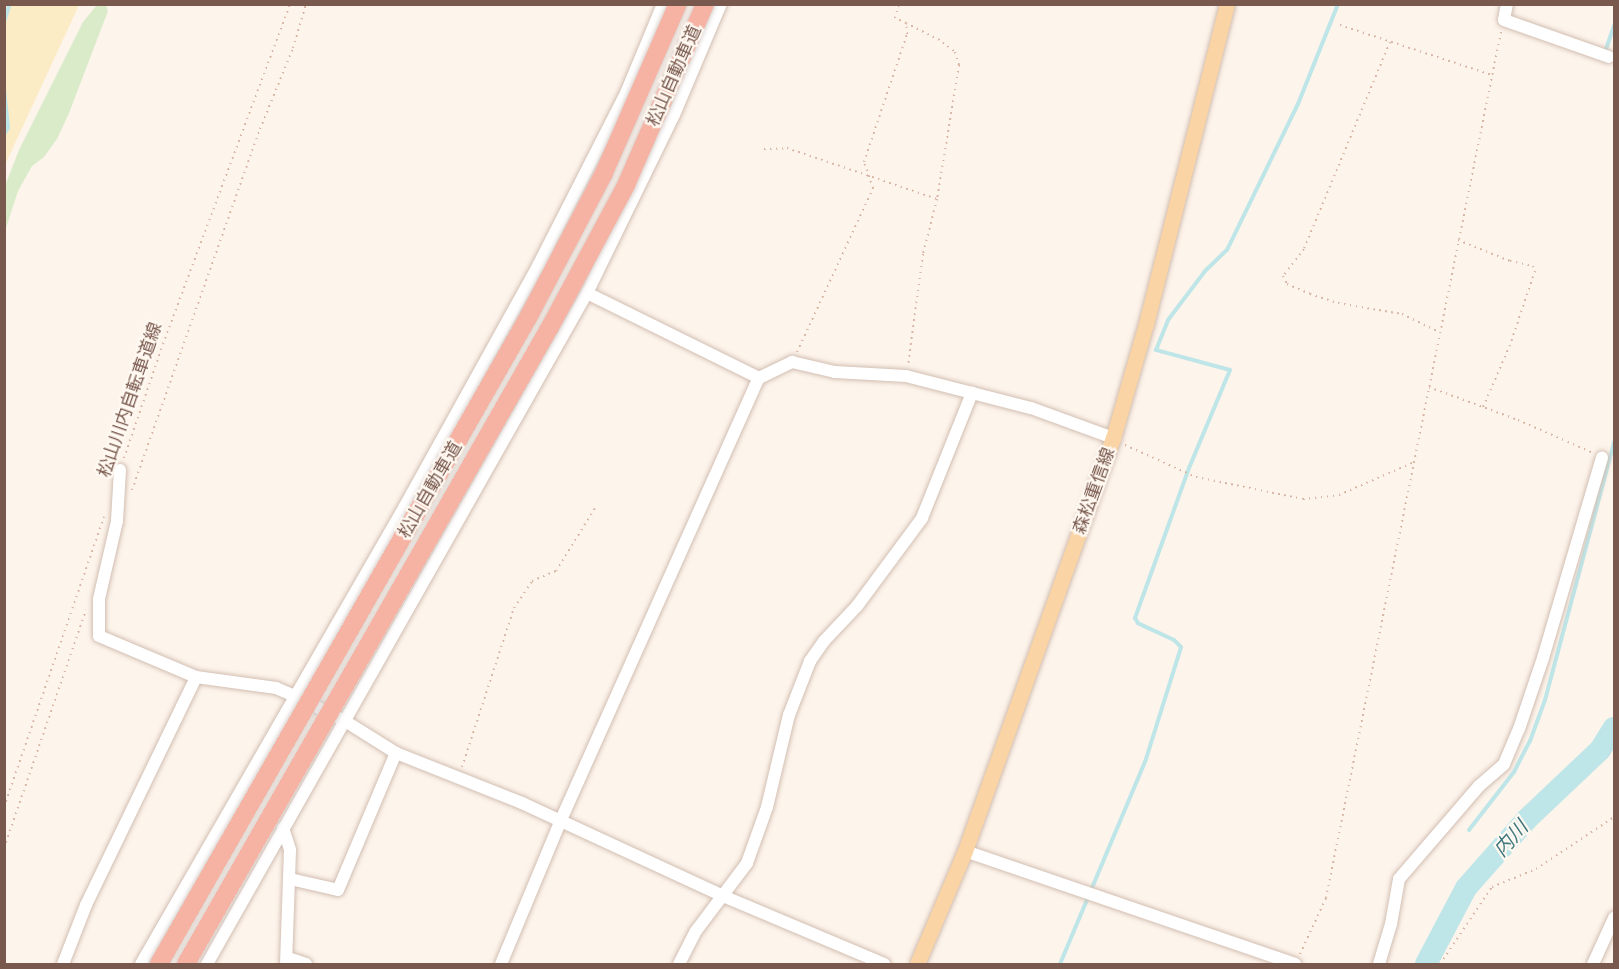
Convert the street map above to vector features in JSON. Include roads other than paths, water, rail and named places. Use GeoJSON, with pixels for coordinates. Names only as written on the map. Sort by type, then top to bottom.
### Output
{"type":"FeatureCollection","features":[{"type":"Feature","properties":{"kind":"highway","name":"松山自動車道"},"geometry":{"type":"LineString","coordinates":[[159,964],[529,315],[604,173],[678,4]]}},
{"type":"Feature","properties":{"kind":"highway","name":"松山自動車道"},"geometry":{"type":"LineString","coordinates":[[186,964],[550,327],[626,185],[705,4]]}},
{"type":"Feature","properties":{"kind":"main road","name":"森松重信線"},"geometry":{"type":"LineString","coordinates":[[917,964],[965,851],[1113,438],[1146,324],[1227,4]]}},
{"type":"Feature","properties":{"kind":"street"},"geometry":{"type":"LineString","coordinates":[[141,964],[405,506],[539,264],[626,93],[663,4]]}},
{"type":"Feature","properties":{"kind":"street"},"geometry":{"type":"LineString","coordinates":[[207,964],[587,293],[670,125],[721,4]]}},
{"type":"Feature","properties":{"kind":"street"},"geometry":{"type":"LineString","coordinates":[[1507,4],[1504,20],[1609,57]]}},
{"type":"Feature","properties":{"kind":"street"},"geometry":{"type":"LineString","coordinates":[[587,293],[759,378]]}},
{"type":"Feature","properties":{"kind":"street"},"geometry":{"type":"LineString","coordinates":[[501,964],[560,822],[759,378],[792,362],[835,372],[906,376],[1031,408],[1113,438]]}},
{"type":"Feature","properties":{"kind":"street"},"geometry":{"type":"LineString","coordinates":[[679,964],[696,931],[747,863],[767,807],[789,715],[810,661],[824,641],[857,606],[922,518],[972,393]]}},
{"type":"Feature","properties":{"kind":"street"},"geometry":{"type":"LineString","coordinates":[[1379,964],[1391,924],[1399,879],[1479,786],[1504,764],[1519,729],[1543,658],[1602,456]]}},
{"type":"Feature","properties":{"kind":"street"},"geometry":{"type":"LineString","coordinates":[[120,470],[117,521],[99,599],[99,636],[196,677],[276,688],[345,722],[396,753],[459,776],[723,896],[884,964]]}},
{"type":"Feature","properties":{"kind":"street"},"geometry":{"type":"LineString","coordinates":[[63,964],[86,905],[196,677]]}},
{"type":"Feature","properties":{"kind":"street"},"geometry":{"type":"LineString","coordinates":[[290,879],[338,890],[396,753]]}},
{"type":"Feature","properties":{"kind":"street"},"geometry":{"type":"LineString","coordinates":[[283,828],[290,850],[287,961],[306,964]]}},
{"type":"Feature","properties":{"kind":"street"},"geometry":{"type":"LineString","coordinates":[[965,851],[1295,964]]}},
{"type":"Feature","properties":{"kind":"street"},"geometry":{"type":"LineString","coordinates":[[1593,964],[1614,918]]}},
{"type":"Feature","properties":{"kind":"waterway"},"geometry":{"type":"LineString","coordinates":[[4,22],[10,4]]}},
{"type":"Feature","properties":{"kind":"waterway"},"geometry":{"type":"LineString","coordinates":[[1060,964],[1146,759],[1181,647],[1174,640],[1138,623],[1135,618],[1189,468],[1230,370],[1156,350],[1168,320],[1205,271],[1227,250],[1298,104],[1338,4]]}},
{"type":"Feature","properties":{"kind":"waterway"},"geometry":{"type":"LineString","coordinates":[[1605,52],[1614,26]]}},
{"type":"Feature","properties":{"kind":"waterway"},"geometry":{"type":"LineString","coordinates":[[4,89],[8,128],[4,134]]}},
{"type":"Feature","properties":{"kind":"waterway"},"geometry":{"type":"LineString","coordinates":[[1469,830],[1514,772],[1530,741],[1545,700],[1614,442]]}},
{"type":"Feature","properties":{"kind":"waterway","name":"内川"},"geometry":{"type":"LineString","coordinates":[[1426,964],[1466,888],[1527,819],[1600,750],[1614,728]]}}]}
